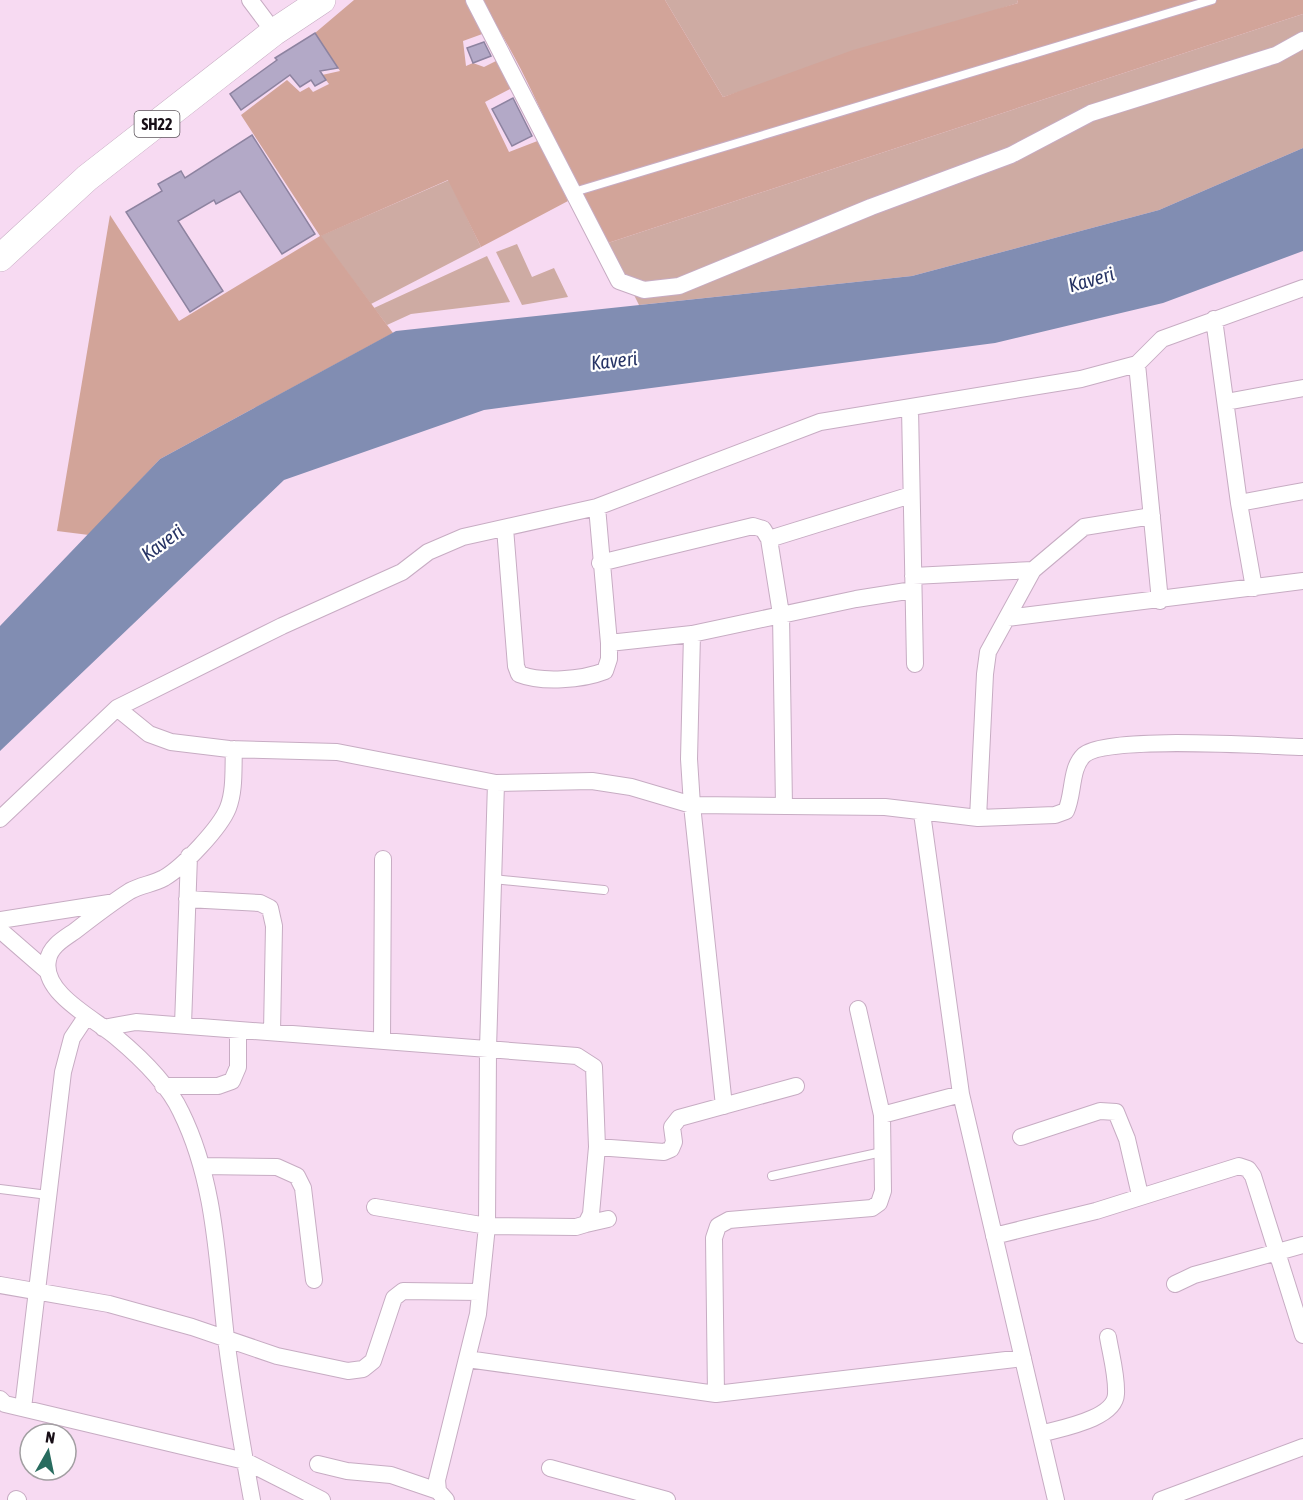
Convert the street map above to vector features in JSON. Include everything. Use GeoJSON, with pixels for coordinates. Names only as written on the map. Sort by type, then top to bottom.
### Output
{"type":"FeatureCollection","features":[{"type":"Feature","properties":{"kind":"main road","name":"SH22"},"geometry":{"type":"LineString","coordinates":[[0,258],[87,178],[274,32],[322,0]]}},
{"type":"Feature","properties":{"kind":"street"},"geometry":{"type":"LineString","coordinates":[[250,0],[274,32]]}},
{"type":"Feature","properties":{"kind":"street"},"geometry":{"type":"LineString","coordinates":[[474,0],[619,281],[644,290],[680,286],[871,207],[1011,155],[1091,113],[1276,55],[1303,40]]}},
{"type":"Feature","properties":{"kind":"street"},"geometry":{"type":"LineString","coordinates":[[0,819],[117,708],[282,626],[402,572],[428,552],[463,537],[597,507],[820,422],[1081,379],[1137,364],[1162,339],[1303,288]]}},
{"type":"Feature","properties":{"kind":"street"},"geometry":{"type":"LineString","coordinates":[[1214,319],[1239,503],[1254,588]]}},
{"type":"Feature","properties":{"kind":"street"},"geometry":{"type":"LineString","coordinates":[[1137,364],[1160,601]]}},
{"type":"Feature","properties":{"kind":"street"},"geometry":{"type":"LineString","coordinates":[[1226,402],[1303,388]]}},
{"type":"Feature","properties":{"kind":"street"},"geometry":{"type":"LineString","coordinates":[[910,408],[915,664]]}},
{"type":"Feature","properties":{"kind":"street"},"geometry":{"type":"LineString","coordinates":[[1239,503],[1303,490]]}},
{"type":"Feature","properties":{"kind":"street"},"geometry":{"type":"LineString","coordinates":[[769,539],[911,495]]}},
{"type":"Feature","properties":{"kind":"street"},"geometry":{"type":"LineString","coordinates":[[505,528],[516,666],[519,674],[532,679],[594,675],[604,671],[609,643],[600,563],[597,507]]}},
{"type":"Feature","properties":{"kind":"street"},"geometry":{"type":"LineString","coordinates":[[978,818],[988,652],[1033,570],[1084,527],[1152,516]]}},
{"type":"Feature","properties":{"kind":"street"},"geometry":{"type":"LineString","coordinates":[[600,563],[753,526],[763,530],[769,539],[781,614],[784,806]]}},
{"type":"Feature","properties":{"kind":"street"},"geometry":{"type":"LineString","coordinates":[[609,643],[692,634],[913,583],[1033,570]]}},
{"type":"Feature","properties":{"kind":"street"},"geometry":{"type":"LineString","coordinates":[[1007,618],[1160,601],[1303,581]]}},
{"type":"Feature","properties":{"kind":"street"},"geometry":{"type":"LineString","coordinates":[[692,634],[689,759],[692,805],[724,1106]]}},
{"type":"Feature","properties":{"kind":"street"},"geometry":{"type":"LineString","coordinates":[[117,708],[149,734],[159,739],[234,749],[337,752],[496,783],[592,781],[631,787],[692,805],[885,807],[978,818],[1055,815],[1066,811],[1071,800],[1075,771],[1082,757],[1092,750],[1104,747],[1303,747]]}},
{"type":"Feature","properties":{"kind":"street"},"geometry":{"type":"LineString","coordinates":[[46,970],[48,956],[57,944],[112,902],[134,889],[170,874],[217,826],[227,809],[232,794],[234,749]]}},
{"type":"Feature","properties":{"kind":"street"},"geometry":{"type":"LineString","coordinates":[[442,1496],[437,1480],[467,1359],[480,1292],[487,1226],[488,1049],[496,783]]}},
{"type":"Feature","properties":{"kind":"street"},"geometry":{"type":"LineString","coordinates":[[922,813],[961,1094],[1056,1500]]}},
{"type":"Feature","properties":{"kind":"street"},"geometry":{"type":"LineString","coordinates":[[183,1025],[189,856]]}},
{"type":"Feature","properties":{"kind":"street"},"geometry":{"type":"LineString","coordinates":[[382,1041],[383,859]]}},
{"type":"Feature","properties":{"kind":"street"},"geometry":{"type":"LineString","coordinates":[[188,899],[260,903],[270,908],[274,926],[272,1032]]}},
{"type":"Feature","properties":{"kind":"street"},"geometry":{"type":"LineString","coordinates":[[0,920],[112,902]]}},
{"type":"Feature","properties":{"kind":"street"},"geometry":{"type":"LineString","coordinates":[[0,930],[46,970],[52,983],[86,1017],[132,1052],[178,1106],[192,1135],[202,1166],[215,1236],[226,1339],[252,1500]]}},
{"type":"Feature","properties":{"kind":"street"},"geometry":{"type":"LineString","coordinates":[[716,1394],[714,1238],[718,1226],[729,1220],[872,1208],[879,1203],[883,1191],[882,1115],[858,1009]]}},
{"type":"Feature","properties":{"kind":"street"},"geometry":{"type":"LineString","coordinates":[[23,1408],[68,1050],[77,1029],[86,1017]]}},
{"type":"Feature","properties":{"kind":"street"},"geometry":{"type":"LineString","coordinates":[[103,1028],[136,1022],[577,1056],[594,1067],[597,1147],[591,1214],[586,1224]]}},
{"type":"Feature","properties":{"kind":"street"},"geometry":{"type":"LineString","coordinates":[[163,1086],[218,1086],[232,1081],[238,1067],[238,1030]]}},
{"type":"Feature","properties":{"kind":"street"},"geometry":{"type":"LineString","coordinates":[[597,1147],[664,1152],[671,1149],[674,1122],[796,1086]]}},
{"type":"Feature","properties":{"kind":"street"},"geometry":{"type":"LineString","coordinates":[[882,1115],[961,1094]]}},
{"type":"Feature","properties":{"kind":"street"},"geometry":{"type":"LineString","coordinates":[[1022,1137],[1100,1111],[1116,1112],[1126,1139],[1140,1195]]}},
{"type":"Feature","properties":{"kind":"street"},"geometry":{"type":"LineString","coordinates":[[202,1166],[277,1167],[297,1176],[303,1188],[314,1280]]}},
{"type":"Feature","properties":{"kind":"street"},"geometry":{"type":"LineString","coordinates":[[994,1236],[1073,1217],[1239,1166],[1248,1169],[1253,1176],[1303,1335]]}},
{"type":"Feature","properties":{"kind":"street"},"geometry":{"type":"LineString","coordinates":[[375,1207],[487,1226],[576,1227],[608,1219]]}},
{"type":"Feature","properties":{"kind":"street"},"geometry":{"type":"LineString","coordinates":[[1175,1284],[1194,1275],[1303,1245]]}},
{"type":"Feature","properties":{"kind":"street"},"geometry":{"type":"LineString","coordinates":[[0,1285],[109,1304],[277,1356],[348,1371],[363,1369],[373,1361],[394,1298],[403,1291],[480,1292]]}},
{"type":"Feature","properties":{"kind":"street"},"geometry":{"type":"LineString","coordinates":[[1041,1434],[1095,1417],[1108,1410],[1113,1404],[1116,1394],[1108,1337]]}},
{"type":"Feature","properties":{"kind":"street"},"geometry":{"type":"LineString","coordinates":[[467,1359],[716,1394],[1023,1358]]}},
{"type":"Feature","properties":{"kind":"street"},"geometry":{"type":"LineString","coordinates":[[0,1399],[5,1404],[245,1461],[322,1500]]}},
{"type":"Feature","properties":{"kind":"street"},"geometry":{"type":"LineString","coordinates":[[1161,1500],[1303,1447]]}},
{"type":"Feature","properties":{"kind":"street"},"geometry":{"type":"LineString","coordinates":[[318,1464],[347,1472],[391,1475],[442,1496]]}},
{"type":"Feature","properties":{"kind":"street"},"geometry":{"type":"LineString","coordinates":[[550,1468],[667,1500]]}},
{"type":"Feature","properties":{"kind":"lane"},"geometry":{"type":"LineString","coordinates":[[574,192],[1212,0]]}},
{"type":"Feature","properties":{"kind":"lane"},"geometry":{"type":"LineString","coordinates":[[493,879],[604,891]]}},
{"type":"Feature","properties":{"kind":"lane"},"geometry":{"type":"LineString","coordinates":[[772,1176],[882,1152]]}},
{"type":"Feature","properties":{"kind":"lane"},"geometry":{"type":"LineString","coordinates":[[0,1188],[48,1195]]}},
{"type":"Feature","properties":{"kind":"shaded area"},"geometry":{"type":"Polygon","coordinates":[[[354,0],[468,0],[485,33],[463,41],[466,66],[473,63],[484,67],[500,59],[512,88],[485,102],[509,152],[540,140],[568,201],[481,247],[448,180],[321,236],[393,333],[160,459],[89,535],[57,531],[110,215],[179,321],[320,236],[241,115],[287,80],[300,92],[309,87],[313,92],[329,84],[322,75],[340,71],[315,33],[354,0]]]}},
{"type":"Feature","properties":{"kind":"shaded area"},"geometry":{"type":"Polygon","coordinates":[[[479,0],[665,0],[723,97],[853,50],[1018,3],[1017,0],[1303,0],[1303,14],[608,243],[567,167],[521,69],[479,0]]]}},
{"type":"Feature","properties":{"kind":"shaded area"},"geometry":{"type":"Polygon","coordinates":[[[665,0],[1017,0],[1018,3],[723,97],[665,0]]]}},
{"type":"Feature","properties":{"kind":"shaded area"},"geometry":{"type":"Polygon","coordinates":[[[1303,14],[1303,148],[1159,210],[912,276],[639,305],[608,243],[1303,14]]]}},
{"type":"Feature","properties":{"kind":"shaded area"},"geometry":{"type":"Polygon","coordinates":[[[449,180],[481,247],[371,304],[320,236],[449,180]]]}},
{"type":"Feature","properties":{"kind":"shaded area"},"geometry":{"type":"Polygon","coordinates":[[[517,244],[532,277],[554,268],[568,297],[522,305],[496,252],[517,244]]]}},
{"type":"Feature","properties":{"kind":"shaded area"},"geometry":{"type":"Polygon","coordinates":[[[487,256],[510,302],[411,314],[387,325],[374,308],[487,256]]]}},
{"type":"Feature","properties":{"kind":"water","name":"Kaveri"},"geometry":{"type":"Polygon","coordinates":[[[1303,148],[1303,251],[1163,303],[995,343],[484,410],[284,480],[0,751],[0,626],[160,459],[396,331],[912,276],[1159,210],[1303,148]]]}},
{"type":"Feature","properties":{"kind":"building"},"geometry":{"type":"Polygon","coordinates":[[[315,33],[338,68],[320,71],[326,80],[315,86],[311,80],[300,87],[290,75],[241,110],[230,94],[277,60],[275,58],[315,33]]]}},
{"type":"Feature","properties":{"kind":"building"},"geometry":{"type":"Polygon","coordinates":[[[484,42],[491,56],[473,63],[467,48],[484,42]]]}},
{"type":"Feature","properties":{"kind":"building"},"geometry":{"type":"Polygon","coordinates":[[[513,98],[532,136],[512,146],[492,109],[513,98]]]}},
{"type":"Feature","properties":{"kind":"building"},"geometry":{"type":"Polygon","coordinates":[[[252,135],[315,234],[282,254],[240,191],[216,204],[214,200],[178,221],[223,291],[190,312],[126,212],[162,191],[158,184],[181,171],[185,178],[252,135]]]}}]}
